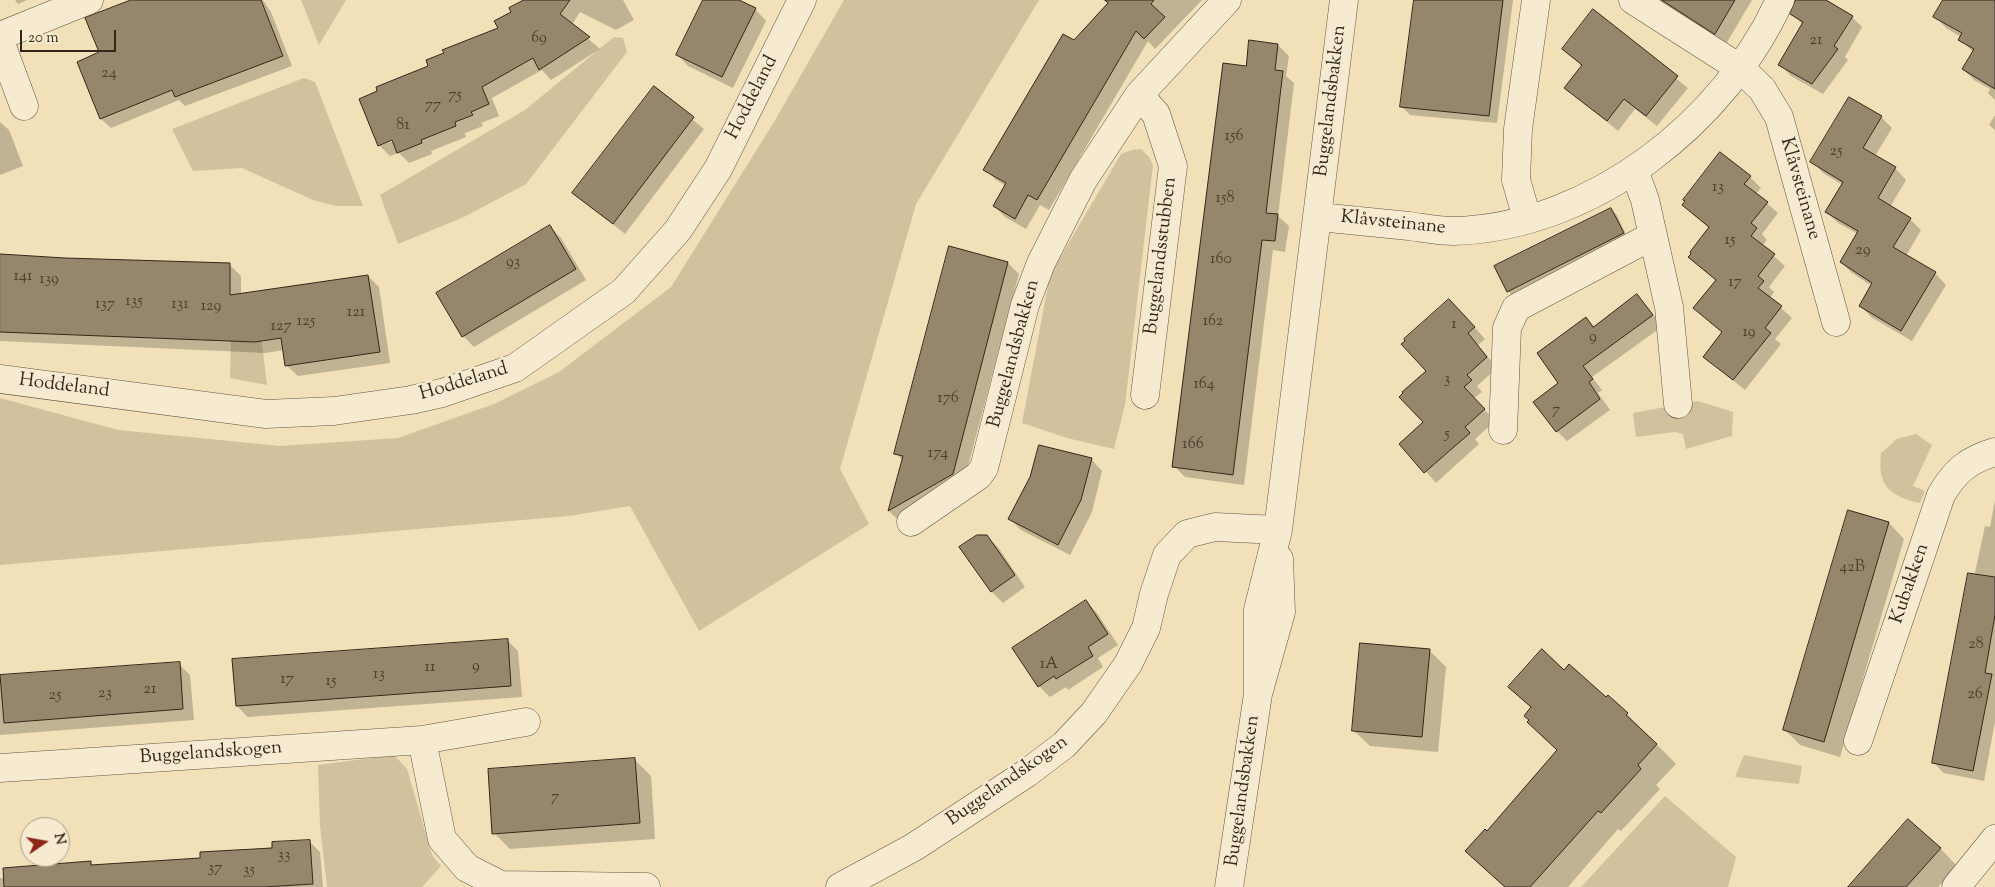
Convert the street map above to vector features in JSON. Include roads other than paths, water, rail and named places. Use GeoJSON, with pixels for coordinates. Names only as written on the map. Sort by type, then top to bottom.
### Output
{"type":"FeatureCollection","features":[{"type":"Feature","properties":{"kind":"street"},"geometry":{"type":"LineString","coordinates":[[0,36],[89,0]]}},
{"type":"Feature","properties":{"kind":"street","name":"Hoddeland"},"geometry":{"type":"LineString","coordinates":[[0,379],[266,414],[334,411],[411,400],[442,393],[515,368],[624,291],[678,230],[718,169],[802,0]]}},
{"type":"Feature","properties":{"kind":"street","name":"Buggelandsbakken"},"geometry":{"type":"LineString","coordinates":[[911,522],[978,476],[984,468],[1025,305],[1041,263],[1083,180],[1140,95],[1227,0]]}},
{"type":"Feature","properties":{"kind":"street","name":"Buggelandsbakken"},"geometry":{"type":"LineString","coordinates":[[1229,887],[1258,694],[1258,610],[1278,530],[1319,217],[1344,0]]}},
{"type":"Feature","properties":{"kind":"street"},"geometry":{"type":"LineString","coordinates":[[1527,218],[1516,180],[1518,129],[1536,0]]}},
{"type":"Feature","properties":{"kind":"street"},"geometry":{"type":"LineString","coordinates":[[1633,0],[1741,69]]}},
{"type":"Feature","properties":{"kind":"street","name":"Klåvsteinane"},"geometry":{"type":"LineString","coordinates":[[1319,217],[1452,231],[1483,228],[1571,205],[1634,170],[1675,140],[1716,100],[1741,69],[1770,23],[1780,0]]}},
{"type":"Feature","properties":{"kind":"street"},"geometry":{"type":"LineString","coordinates":[[0,42],[24,106]]}},
{"type":"Feature","properties":{"kind":"street","name":"Klåvsteinane"},"geometry":{"type":"LineString","coordinates":[[1741,69],[1762,90],[1779,117],[1836,322]]}},
{"type":"Feature","properties":{"kind":"street","name":"Buggelandsstubben"},"geometry":{"type":"LineString","coordinates":[[1140,95],[1156,114],[1173,166],[1146,395]]}},
{"type":"Feature","properties":{"kind":"street"},"geometry":{"type":"LineString","coordinates":[[1634,170],[1645,200],[1669,307],[1678,404]]}},
{"type":"Feature","properties":{"kind":"street"},"geometry":{"type":"LineString","coordinates":[[1503,430],[1507,328],[1516,308],[1652,236]]}},
{"type":"Feature","properties":{"kind":"street","name":"Kubakken"},"geometry":{"type":"LineString","coordinates":[[1858,741],[1941,495],[1952,475],[1979,457],[1995,452]]}},
{"type":"Feature","properties":{"kind":"street","name":"Buggelandskogen"},"geometry":{"type":"LineString","coordinates":[[840,887],[914,846],[1027,773],[1064,745],[1094,713],[1128,664],[1146,628],[1154,594],[1168,555],[1187,534],[1215,527],[1278,530]]}},
{"type":"Feature","properties":{"kind":"street","name":"Buggelandskogen"},"geometry":{"type":"LineString","coordinates":[[0,768],[422,740],[526,722]]}},
{"type":"Feature","properties":{"kind":"street"},"geometry":{"type":"LineString","coordinates":[[422,740],[442,839],[467,868],[500,886],[646,887]]}},
{"type":"Feature","properties":{"kind":"street"},"geometry":{"type":"LineString","coordinates":[[1956,887],[1992,846],[1995,839]]}}]}
